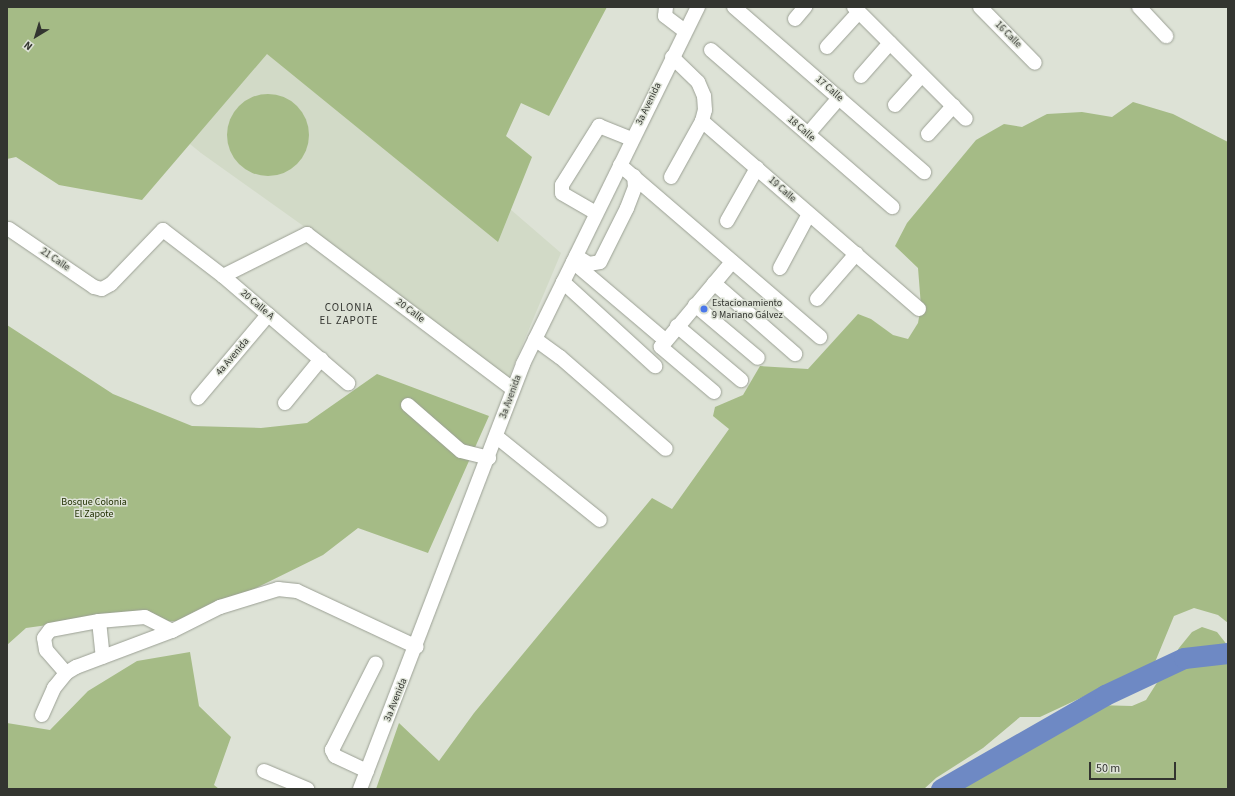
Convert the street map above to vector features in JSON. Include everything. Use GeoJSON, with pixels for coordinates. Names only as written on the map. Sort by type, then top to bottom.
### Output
{"type":"FeatureCollection","features":[{"type":"Feature","properties":{"kind":"street"},"geometry":{"type":"LineString","coordinates":[[666,7],[665,16],[668,20],[685,31]]}},
{"type":"Feature","properties":{"kind":"street","name":"17 Calle"},"geometry":{"type":"LineString","coordinates":[[734,7],[924,172]]}},
{"type":"Feature","properties":{"kind":"street"},"geometry":{"type":"LineString","coordinates":[[795,19],[806,7]]}},
{"type":"Feature","properties":{"kind":"street","name":"16 Calle"},"geometry":{"type":"LineString","coordinates":[[980,7],[1035,63]]}},
{"type":"Feature","properties":{"kind":"street"},"geometry":{"type":"LineString","coordinates":[[1139,7],[1166,36]]}},
{"type":"Feature","properties":{"kind":"street"},"geometry":{"type":"LineString","coordinates":[[827,47],[857,9],[966,119]]}},
{"type":"Feature","properties":{"kind":"street","name":"3a Avenida"},"geometry":{"type":"LineString","coordinates":[[360,789],[489,458],[513,389],[535,339],[694,10]]}},
{"type":"Feature","properties":{"kind":"street"},"geometry":{"type":"LineString","coordinates":[[861,76],[890,44]]}},
{"type":"Feature","properties":{"kind":"street","name":"18 Calle"},"geometry":{"type":"LineString","coordinates":[[711,50],[892,207]]}},
{"type":"Feature","properties":{"kind":"street"},"geometry":{"type":"LineString","coordinates":[[671,177],[702,121],[704,104],[700,87],[692,74],[672,57]]}},
{"type":"Feature","properties":{"kind":"street"},"geometry":{"type":"LineString","coordinates":[[895,106],[922,75]]}},
{"type":"Feature","properties":{"kind":"street"},"geometry":{"type":"LineString","coordinates":[[808,134],[839,98]]}},
{"type":"Feature","properties":{"kind":"street"},"geometry":{"type":"LineString","coordinates":[[928,134],[953,106]]}},
{"type":"Feature","properties":{"kind":"street","name":"19 Calle"},"geometry":{"type":"LineString","coordinates":[[702,121],[920,309]]}},
{"type":"Feature","properties":{"kind":"street"},"geometry":{"type":"LineString","coordinates":[[596,213],[562,193],[562,185],[599,126],[632,139]]}},
{"type":"Feature","properties":{"kind":"street"},"geometry":{"type":"LineString","coordinates":[[620,165],[820,337]]}},
{"type":"Feature","properties":{"kind":"street"},"geometry":{"type":"LineString","coordinates":[[727,221],[757,168]]}},
{"type":"Feature","properties":{"kind":"street"},"geometry":{"type":"LineString","coordinates":[[574,258],[589,264],[600,262],[627,208],[635,187],[634,176]]}},
{"type":"Feature","properties":{"kind":"street"},"geometry":{"type":"LineString","coordinates":[[780,268],[810,214]]}},
{"type":"Feature","properties":{"kind":"street","name":"21 Calle"},"geometry":{"type":"LineString","coordinates":[[9,229],[94,287],[102,289],[111,284],[163,230]]}},
{"type":"Feature","properties":{"kind":"street","name":"20 Calle A"},"geometry":{"type":"LineString","coordinates":[[163,230],[223,276],[348,382]]}},
{"type":"Feature","properties":{"kind":"street","name":"20 Calle"},"geometry":{"type":"LineString","coordinates":[[223,276],[308,234],[513,389]]}},
{"type":"Feature","properties":{"kind":"street"},"geometry":{"type":"LineString","coordinates":[[817,299],[856,254]]}},
{"type":"Feature","properties":{"kind":"street"},"geometry":{"type":"LineString","coordinates":[[574,258],[665,340]]}},
{"type":"Feature","properties":{"kind":"street"},"geometry":{"type":"LineString","coordinates":[[714,392],[662,348],[665,340],[732,262]]}},
{"type":"Feature","properties":{"kind":"street"},"geometry":{"type":"LineString","coordinates":[[563,282],[655,366]]}},
{"type":"Feature","properties":{"kind":"street"},"geometry":{"type":"LineString","coordinates":[[714,283],[796,354]]}},
{"type":"Feature","properties":{"kind":"street"},"geometry":{"type":"LineString","coordinates":[[696,305],[758,358]]}},
{"type":"Feature","properties":{"kind":"street","name":"4a Avenida"},"geometry":{"type":"LineString","coordinates":[[198,398],[268,315]]}},
{"type":"Feature","properties":{"kind":"street"},"geometry":{"type":"LineString","coordinates":[[677,326],[741,380]]}},
{"type":"Feature","properties":{"kind":"street"},"geometry":{"type":"LineString","coordinates":[[535,339],[560,357],[666,449]]}},
{"type":"Feature","properties":{"kind":"street"},"geometry":{"type":"LineString","coordinates":[[285,402],[321,359]]}},
{"type":"Feature","properties":{"kind":"street"},"geometry":{"type":"LineString","coordinates":[[408,404],[461,451],[489,458]]}},
{"type":"Feature","properties":{"kind":"street"},"geometry":{"type":"LineString","coordinates":[[497,437],[600,520]]}},
{"type":"Feature","properties":{"kind":"street"},"geometry":{"type":"LineString","coordinates":[[42,715],[54,688],[66,673],[103,656],[172,631],[220,607],[278,589],[297,591],[417,646]]}},
{"type":"Feature","properties":{"kind":"street"},"geometry":{"type":"LineString","coordinates":[[66,673],[46,650],[46,634],[50,630],[99,621],[145,617],[172,631]]}},
{"type":"Feature","properties":{"kind":"street"},"geometry":{"type":"LineString","coordinates":[[99,621],[103,656]]}},
{"type":"Feature","properties":{"kind":"street"},"geometry":{"type":"LineString","coordinates":[[368,771],[335,756],[332,750],[376,663]]}},
{"type":"Feature","properties":{"kind":"street"},"geometry":{"type":"LineString","coordinates":[[264,770],[307,789]]}},
{"type":"Feature","properties":{"kind":"shaded area"},"geometry":{"type":"Polygon","coordinates":[[[177,7],[351,72],[561,253],[505,386],[309,230],[201,153],[100,71],[177,7]]]}},
{"type":"Feature","properties":{"kind":"green space"},"geometry":{"type":"Polygon","coordinates":[[[7,7],[607,7],[549,116],[521,103],[506,136],[532,157],[498,242],[267,54],[142,200],[59,185],[16,157],[7,159],[7,7]]]}},
{"type":"Feature","properties":{"kind":"green space"},"geometry":{"type":"Polygon","coordinates":[[[268,94],[284,97],[297,106],[306,119],[309,135],[306,151],[297,164],[284,173],[268,176],[252,173],[239,164],[230,151],[227,135],[230,119],[239,106],[252,97],[268,94]]]}},
{"type":"Feature","properties":{"kind":"green space"},"geometry":{"type":"Polygon","coordinates":[[[1133,102],[1173,114],[1228,142],[1228,623],[1218,615],[1194,608],[1174,616],[1146,684],[1134,693],[1112,689],[1087,695],[1040,717],[1020,717],[983,748],[936,778],[924,789],[376,789],[399,723],[439,761],[474,713],[652,498],[672,509],[729,429],[713,416],[715,407],[743,395],[760,366],[808,369],[858,314],[871,319],[893,335],[908,339],[918,323],[921,306],[918,268],[895,246],[907,223],[976,140],[1004,124],[1022,127],[1047,114],[1082,112],[1112,117],[1133,102]]]}},
{"type":"Feature","properties":{"kind":"green space","name":"Bosque Colonia El Zapote"},"geometry":{"type":"Polygon","coordinates":[[[7,325],[113,394],[192,426],[261,428],[307,423],[377,374],[489,416],[428,553],[358,528],[323,555],[191,620],[115,625],[62,623],[26,628],[7,645],[7,325]]]}},
{"type":"Feature","properties":{"kind":"green space"},"geometry":{"type":"Polygon","coordinates":[[[1202,627],[1217,632],[1228,646],[1228,789],[944,789],[997,751],[1036,727],[1095,705],[1132,706],[1146,700],[1179,648],[1192,632],[1202,627]]]}},
{"type":"Feature","properties":{"kind":"green space"},"geometry":{"type":"Polygon","coordinates":[[[190,652],[199,706],[231,737],[214,785],[219,789],[7,789],[7,723],[50,730],[88,691],[137,661],[190,652]]]}},
{"type":"Feature","properties":{"kind":"waterway"},"geometry":{"type":"LineString","coordinates":[[941,789],[1105,695],[1184,658],[1228,653]]}},
{"type":"Feature","properties":{"kind":"place","name":"Estacionamiento 9 Mariano Gálvez"},"geometry":{"type":"Point","coordinates":[704,309]}},
{"type":"Feature","properties":{"kind":"district","name":"COLONIA EL ZAPOTE"},"geometry":{"type":"Point","coordinates":[349,315]}}]}
